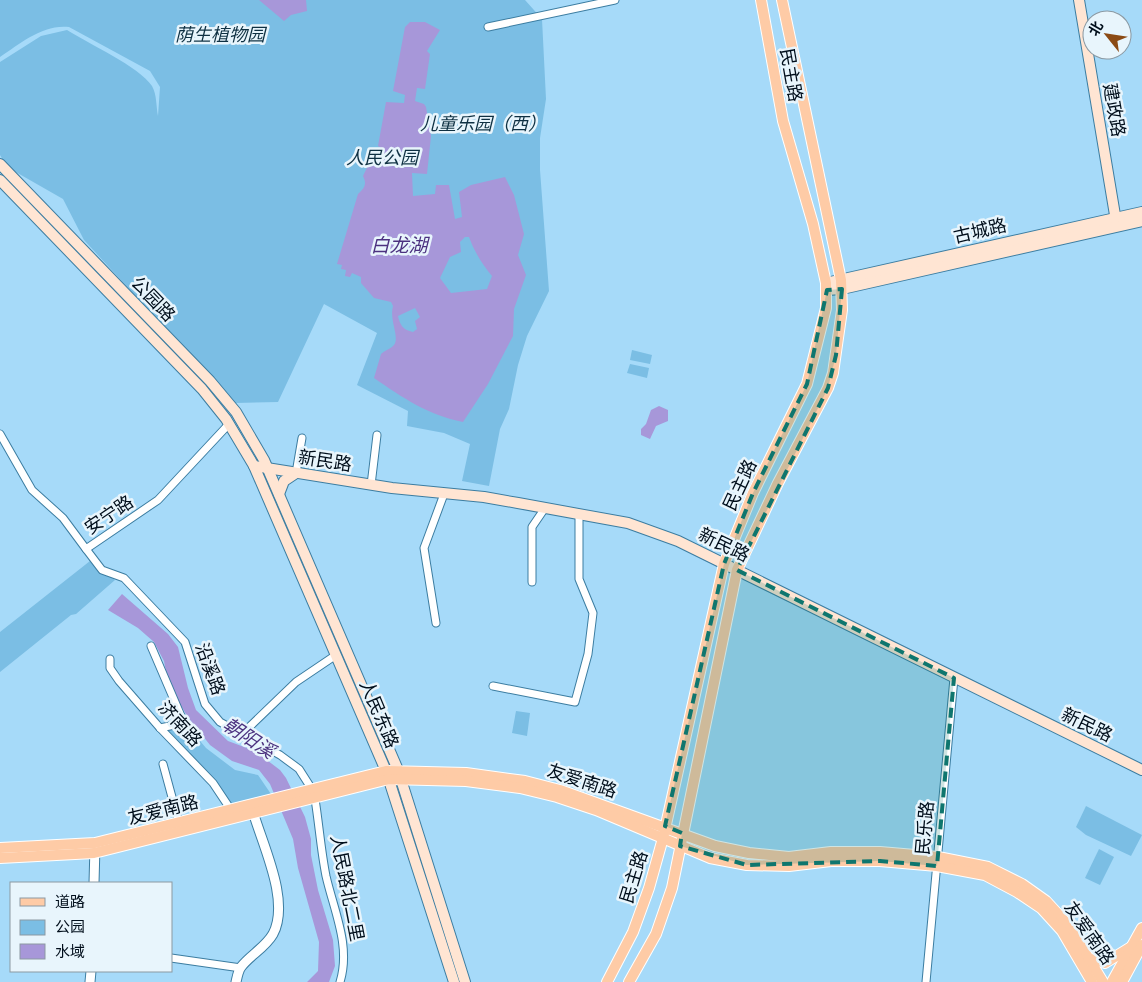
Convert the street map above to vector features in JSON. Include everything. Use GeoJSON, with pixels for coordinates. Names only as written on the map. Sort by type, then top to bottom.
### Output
{"type":"FeatureCollection","features":[{"type":"Feature","properties":{"kind":"main road","name":"民主路"},"geometry":{"type":"LineString","coordinates":[[607,982],[633,932],[649,888],[663,838],[724,564],[753,493],[807,384],[826,308],[826,286],[813,224],[783,121],[761,0]]}},
{"type":"Feature","properties":{"kind":"main road","name":"民主路"},"geometry":{"type":"LineString","coordinates":[[630,982],[656,934],[672,888],[737,570],[778,483],[828,388],[836,355],[842,310],[842,284],[782,0]]}},
{"type":"Feature","properties":{"kind":"main road","name":"建政路"},"geometry":{"type":"LineString","coordinates":[[1078,0],[1116,220]]}},
{"type":"Feature","properties":{"kind":"main road","name":"公园路"},"geometry":{"type":"LineString","coordinates":[[0,164],[210,381],[236,412],[267,468]]}},
{"type":"Feature","properties":{"kind":"main road","name":"公园路"},"geometry":{"type":"LineString","coordinates":[[0,180],[202,389],[230,424],[254,466]]}},
{"type":"Feature","properties":{"kind":"main road","name":"古城路"},"geometry":{"type":"LineString","coordinates":[[826,286],[842,284],[1116,220],[1142,212]]}},
{"type":"Feature","properties":{"kind":"main road","name":"古城路"},"geometry":{"type":"LineString","coordinates":[[1116,220],[1142,220]]}},
{"type":"Feature","properties":{"kind":"main road","name":"新民路"},"geometry":{"type":"LineString","coordinates":[[254,466],[371,485],[484,497],[628,523],[678,541],[1142,770]]}},
{"type":"Feature","properties":{"kind":"main road","name":"人民东路"},"geometry":{"type":"LineString","coordinates":[[254,466],[336,655],[393,775],[454,982]]}},
{"type":"Feature","properties":{"kind":"main road","name":"人民东路"},"geometry":{"type":"LineString","coordinates":[[267,468],[393,775],[465,982]]}},
{"type":"Feature","properties":{"kind":"main road"},"geometry":{"type":"LineString","coordinates":[[279,494],[284,481],[296,473]]}},
{"type":"Feature","properties":{"kind":"main road","name":"友爱南路"},"geometry":{"type":"LineString","coordinates":[[0,858],[94,848],[258,810],[393,775],[466,772],[525,781],[665,826],[715,846],[749,853],[789,857],[831,852],[880,852],[988,867],[1022,884],[1046,901],[1068,926],[1103,982]]}},
{"type":"Feature","properties":{"kind":"main road","name":"友爱南路"},"geometry":{"type":"LineString","coordinates":[[393,775],[520,788],[557,797],[596,810],[710,858],[747,865],[789,866],[831,861],[937,861],[985,875],[1018,892],[1041,908],[1062,931],[1092,982]]}},
{"type":"Feature","properties":{"kind":"main road","name":"友爱南路"},"geometry":{"type":"LineString","coordinates":[[0,848],[94,848],[180,822],[231,810],[258,810]]}},
{"type":"Feature","properties":{"kind":"main road"},"geometry":{"type":"LineString","coordinates":[[1122,982],[1138,945],[1142,928]]}},
{"type":"Feature","properties":{"kind":"main road"},"geometry":{"type":"LineString","coordinates":[[1088,958],[1105,963],[1138,945]]}},
{"type":"Feature","properties":{"kind":"main road"},"geometry":{"type":"LineString","coordinates":[[1112,982],[1138,945]]}},
{"type":"Feature","properties":{"kind":"main road"},"geometry":{"type":"LineString","coordinates":[[1127,982],[1129,969]]}},
{"type":"Feature","properties":{"kind":"street"},"geometry":{"type":"LineString","coordinates":[[488,27],[616,0]]}},
{"type":"Feature","properties":{"kind":"street","name":"安宁路"},"geometry":{"type":"LineString","coordinates":[[0,434],[32,490],[63,518],[86,549],[158,500],[230,424]]}},
{"type":"Feature","properties":{"kind":"street"},"geometry":{"type":"LineString","coordinates":[[371,485],[377,435]]}},
{"type":"Feature","properties":{"kind":"street"},"geometry":{"type":"LineString","coordinates":[[296,473],[302,438]]}},
{"type":"Feature","properties":{"kind":"street"},"geometry":{"type":"LineString","coordinates":[[436,623],[424,548],[444,494]]}},
{"type":"Feature","properties":{"kind":"street"},"geometry":{"type":"LineString","coordinates":[[532,582],[532,527],[545,508]]}},
{"type":"Feature","properties":{"kind":"street"},"geometry":{"type":"LineString","coordinates":[[493,686],[574,702],[588,654],[593,613],[579,579],[579,515]]}},
{"type":"Feature","properties":{"kind":"street","name":"沿溪路"},"geometry":{"type":"LineString","coordinates":[[86,549],[102,570],[124,578],[173,627],[185,642],[206,704],[220,722],[280,755],[299,769],[312,795]]}},
{"type":"Feature","properties":{"kind":"street"},"geometry":{"type":"LineString","coordinates":[[150,646],[184,723],[160,728]]}},
{"type":"Feature","properties":{"kind":"street"},"geometry":{"type":"LineString","coordinates":[[242,734],[296,682],[336,655]]}},
{"type":"Feature","properties":{"kind":"street","name":"济南路"},"geometry":{"type":"LineString","coordinates":[[110,659],[110,668],[160,728],[213,783],[231,810]]}},
{"type":"Feature","properties":{"kind":"street","name":"民乐路"},"geometry":{"type":"LineString","coordinates":[[926,982],[954,678]]}},
{"type":"Feature","properties":{"kind":"street"},"geometry":{"type":"LineString","coordinates":[[163,764],[180,822]]}},
{"type":"Feature","properties":{"kind":"street","name":"人民路北二里"},"geometry":{"type":"LineString","coordinates":[[312,795],[326,876],[343,944],[344,969],[340,982]]}},
{"type":"Feature","properties":{"kind":"street"},"geometry":{"type":"LineString","coordinates":[[236,982],[240,968],[262,949],[273,934],[278,920],[280,902],[258,810]]}},
{"type":"Feature","properties":{"kind":"street"},"geometry":{"type":"LineString","coordinates":[[94,848],[94,882]]}},
{"type":"Feature","properties":{"kind":"street"},"geometry":{"type":"LineString","coordinates":[[172,958],[240,968]]}},
{"type":"Feature","properties":{"kind":"highlighted area"},"geometry":{"type":"Polygon","coordinates":[[[842,289],[836,355],[828,388],[737,570],[954,678],[937,866],[880,861],[747,865],[680,846],[682,833],[665,826],[724,564],[753,493],[807,384],[827,290],[842,289]]]}},
{"type":"Feature","properties":{"kind":"green space","name":"人民公园"},"geometry":{"type":"Polygon","coordinates":[[[0,0],[525,0],[542,19],[546,99],[540,138],[540,170],[549,291],[527,336],[518,365],[509,409],[500,429],[489,486],[462,481],[470,444],[444,433],[407,426],[408,411],[357,385],[377,333],[324,304],[278,402],[234,403],[84,240],[63,199],[7,167],[0,155],[0,62],[41,36],[67,30],[136,71],[154,89],[158,116],[160,87],[150,71],[69,27],[50,28],[41,31],[0,57],[0,0]]]}},
{"type":"Feature","properties":{"kind":"green space"},"geometry":{"type":"Polygon","coordinates":[[[632,350],[652,355],[650,364],[630,360],[632,350]]]}},
{"type":"Feature","properties":{"kind":"green space"},"geometry":{"type":"Polygon","coordinates":[[[630,364],[649,368],[647,378],[627,373],[630,364]]]}},
{"type":"Feature","properties":{"kind":"green space"},"geometry":{"type":"Polygon","coordinates":[[[90,561],[115,580],[76,614],[71,615],[0,672],[0,632],[90,561]]]}},
{"type":"Feature","properties":{"kind":"green space"},"geometry":{"type":"Polygon","coordinates":[[[516,711],[530,713],[527,736],[512,733],[516,711]]]}},
{"type":"Feature","properties":{"kind":"green space"},"geometry":{"type":"Polygon","coordinates":[[[185,723],[206,748],[235,770],[258,775],[273,797],[233,807],[163,726],[185,723]]]}},
{"type":"Feature","properties":{"kind":"green space"},"geometry":{"type":"Polygon","coordinates":[[[1086,806],[1142,835],[1131,856],[1086,835],[1076,827],[1086,806]]]}},
{"type":"Feature","properties":{"kind":"green space"},"geometry":{"type":"Polygon","coordinates":[[[1099,849],[1114,857],[1100,885],[1085,878],[1099,849]]]}},
{"type":"Feature","properties":{"kind":"water"},"geometry":{"type":"Polygon","coordinates":[[[259,0],[306,0],[307,11],[291,15],[284,21],[259,0]]]}},
{"type":"Feature","properties":{"kind":"water","name":"白龙湖"},"geometry":{"type":"Polygon","coordinates":[[[410,22],[425,22],[440,30],[427,51],[430,54],[425,89],[417,88],[415,101],[424,104],[426,107],[431,136],[427,174],[412,173],[413,196],[435,194],[436,185],[449,185],[455,219],[462,217],[459,192],[471,185],[505,177],[514,195],[524,234],[518,255],[526,275],[514,309],[513,336],[488,384],[463,422],[427,410],[374,378],[381,354],[396,342],[392,317],[393,306],[391,302],[374,298],[361,283],[361,277],[352,273],[350,277],[345,276],[346,270],[341,269],[342,265],[337,264],[358,194],[365,186],[363,176],[374,153],[383,156],[385,150],[378,146],[386,102],[404,103],[405,95],[393,91],[405,27],[410,22]],[[465,237],[460,242],[461,252],[450,257],[440,278],[451,293],[487,289],[492,276],[473,247],[469,237],[465,237]],[[415,308],[398,316],[402,327],[413,332],[417,329],[415,321],[420,317],[415,308]]]}},
{"type":"Feature","properties":{"kind":"water"},"geometry":{"type":"Polygon","coordinates":[[[659,406],[668,410],[668,421],[656,426],[650,439],[641,435],[641,429],[646,424],[651,410],[659,406]]]}},
{"type":"Feature","properties":{"kind":"water"},"geometry":{"type":"Polygon","coordinates":[[[122,594],[168,634],[178,647],[188,688],[196,710],[228,741],[255,751],[280,770],[286,778],[305,817],[311,839],[311,855],[318,890],[333,940],[335,966],[329,982],[307,982],[318,971],[319,942],[298,868],[293,839],[270,784],[259,770],[232,761],[210,745],[187,716],[168,683],[164,661],[154,642],[138,628],[108,610],[122,594]]]}},
{"type":"Feature","properties":{"kind":"park label","name":"荫生植物园"},"geometry":{"type":"Point","coordinates":[220,35]}},
{"type":"Feature","properties":{"kind":"park label","name":"儿童乐园（西）"},"geometry":{"type":"Point","coordinates":[483,124]}},
{"type":"Feature","properties":{"kind":"water label","name":"朝阳溪"},"geometry":{"type":"Point","coordinates":[249,738]}}]}
